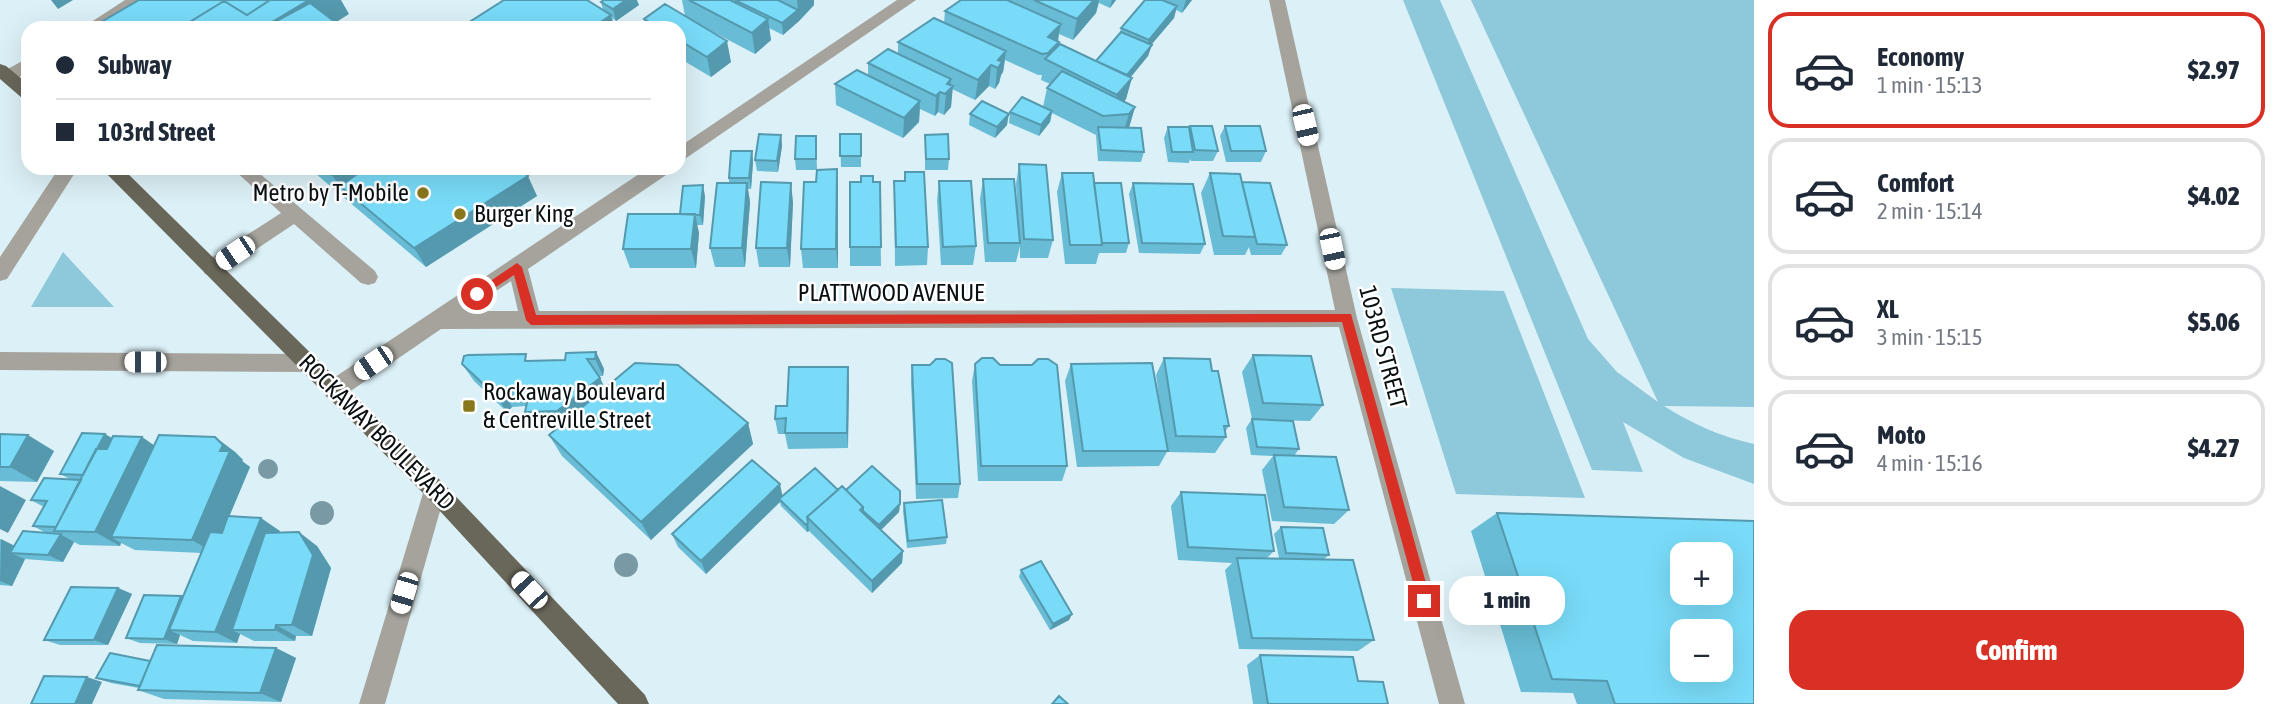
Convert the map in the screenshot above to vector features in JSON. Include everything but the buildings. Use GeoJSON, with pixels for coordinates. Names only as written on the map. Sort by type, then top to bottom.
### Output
{"type":"FeatureCollection","features":[{"type":"Feature","properties":{"kind":"main road"},"geometry":{"type":"LineString","coordinates":[[4,73],[21,88]]}},
{"type":"Feature","properties":{"kind":"main road","name":"ROCKAWAY BOULEVARD"},"geometry":{"type":"LineString","coordinates":[[117,175],[435,490],[636,704]]}},
{"type":"Feature","properties":{"kind":"street"},"geometry":{"type":"LineString","coordinates":[[102,21],[137,0]]}},
{"type":"Feature","properties":{"kind":"street","name":"103RD STREET"},"geometry":{"type":"LineString","coordinates":[[1277,0],[1347,318],[1452,704]]}},
{"type":"Feature","properties":{"kind":"street"},"geometry":{"type":"LineString","coordinates":[[686,151],[901,1]]}},
{"type":"Feature","properties":{"kind":"street"},"geometry":{"type":"LineString","coordinates":[[4,73],[21,67]]}},
{"type":"Feature","properties":{"kind":"street"},"geometry":{"type":"LineString","coordinates":[[0,273],[64,175]]}},
{"type":"Feature","properties":{"kind":"street"},"geometry":{"type":"LineString","coordinates":[[249,175],[368,277]]}},
{"type":"Feature","properties":{"kind":"street"},"geometry":{"type":"LineString","coordinates":[[334,390],[652,175]]}},
{"type":"Feature","properties":{"kind":"street"},"geometry":{"type":"LineString","coordinates":[[212,268],[295,214]]}},
{"type":"Feature","properties":{"kind":"street"},"geometry":{"type":"LineString","coordinates":[[517,267],[531,320]]}},
{"type":"Feature","properties":{"kind":"street","name":"PLATTWOOD AVENUE"},"geometry":{"type":"LineString","coordinates":[[436,320],[1347,318]]}},
{"type":"Feature","properties":{"kind":"street"},"geometry":{"type":"LineString","coordinates":[[0,361],[309,363]]}},
{"type":"Feature","properties":{"kind":"street"},"geometry":{"type":"LineString","coordinates":[[372,704],[435,490]]}},
{"type":"Feature","properties":{"kind":"shaded area"},"geometry":{"type":"Polygon","coordinates":[[[1403,0],[1440,0],[1588,339],[1617,372],[1658,402],[1471,0],[1754,0],[1754,407],[1664,406],[1708,429],[1754,444],[1754,484],[1684,458],[1623,422],[1643,472],[1592,470],[1403,0]]]}},
{"type":"Feature","properties":{"kind":"shaded area"},"geometry":{"type":"Polygon","coordinates":[[[63,252],[114,307],[31,307],[63,252]]]}},
{"type":"Feature","properties":{"kind":"shaded area"},"geometry":{"type":"Polygon","coordinates":[[[1391,288],[1504,291],[1585,498],[1456,494],[1391,288]]]}},
{"type":"Feature","properties":{"kind":"place","name":"Metro by T-Mobile"},"geometry":{"type":"Point","coordinates":[423,193]}},
{"type":"Feature","properties":{"kind":"place","name":"Burger King"},"geometry":{"type":"Point","coordinates":[460,214]}},
{"type":"Feature","properties":{"kind":"place","name":"Rockaway Boulevard & Centreville Street"},"geometry":{"type":"Point","coordinates":[469,406]}},
{"type":"Feature","properties":{"kind":"route"},"geometry":{"type":"LineString","coordinates":[[477,294],[517,267],[531,320],[1347,318],[1424,601]]}}]}
